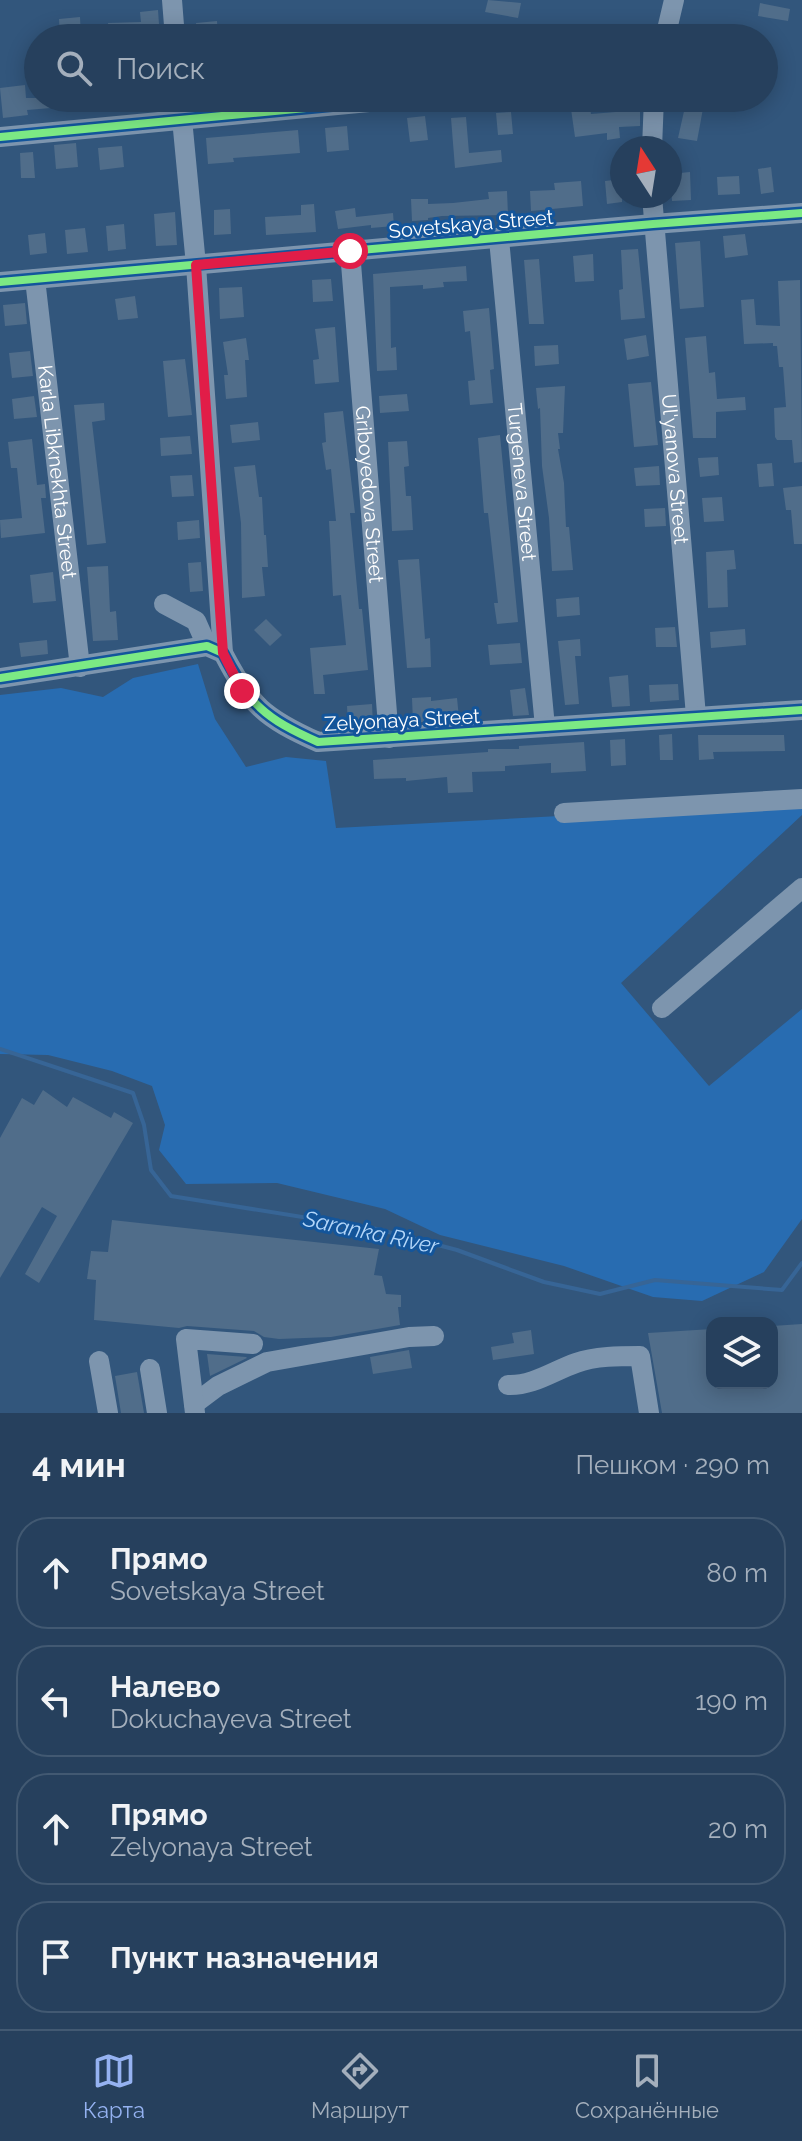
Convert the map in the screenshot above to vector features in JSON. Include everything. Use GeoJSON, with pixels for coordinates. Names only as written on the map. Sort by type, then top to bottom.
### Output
{"type":"FeatureCollection","features":[{"type":"Feature","properties":{"kind":"street"},"geometry":{"type":"LineString","coordinates":[[172,0],[174,24]]}},
{"type":"Feature","properties":{"kind":"street"},"geometry":{"type":"LineString","coordinates":[[668,24],[674,0]]}},
{"type":"Feature","properties":{"kind":"street"},"geometry":{"type":"LineString","coordinates":[[181,112],[196,265],[215,650]]}},
{"type":"Feature","properties":{"kind":"street"},"geometry":{"type":"LineString","coordinates":[[0,137],[272,112]]}},
{"type":"Feature","properties":{"kind":"street"},"geometry":{"type":"LineString","coordinates":[[652,136],[653,112]]}},
{"type":"Feature","properties":{"kind":"street","name":"Ul'yanova Street"},"geometry":{"type":"LineString","coordinates":[[652,208],[696,716]]}},
{"type":"Feature","properties":{"kind":"street"},"geometry":{"type":"LineString","coordinates":[[802,213],[802,224]]}},
{"type":"Feature","properties":{"kind":"street","name":"Sovetskaya Street"},"geometry":{"type":"LineString","coordinates":[[0,282],[802,213]]}},
{"type":"Feature","properties":{"kind":"street","name":"Turgeneva Street"},"geometry":{"type":"LineString","coordinates":[[499,239],[545,727]]}},
{"type":"Feature","properties":{"kind":"street","name":"Griboyedova Street"},"geometry":{"type":"LineString","coordinates":[[350,251],[389,738]]}},
{"type":"Feature","properties":{"kind":"street","name":"Karla Libknekhta Street"},"geometry":{"type":"LineString","coordinates":[[35,279],[80,667]]}},
{"type":"Feature","properties":{"kind":"street"},"geometry":{"type":"LineString","coordinates":[[164,604],[196,621],[215,650]]}},
{"type":"Feature","properties":{"kind":"street"},"geometry":{"type":"LineString","coordinates":[[0,678],[215,650]]}},
{"type":"Feature","properties":{"kind":"street","name":"Zelyonaya Street"},"geometry":{"type":"LineString","coordinates":[[215,650],[242,691],[278,725],[318,742],[802,710]]}},
{"type":"Feature","properties":{"kind":"street"},"geometry":{"type":"LineString","coordinates":[[564,813],[802,799]]}},
{"type":"Feature","properties":{"kind":"street"},"geometry":{"type":"LineString","coordinates":[[662,1008],[802,888]]}},
{"type":"Feature","properties":{"kind":"street"},"geometry":{"type":"LineString","coordinates":[[194,1409],[218,1386],[267,1362],[409,1337],[434,1336]]}},
{"type":"Feature","properties":{"kind":"street"},"geometry":{"type":"LineString","coordinates":[[194,1409],[186,1339],[253,1344]]}},
{"type":"Feature","properties":{"kind":"street"},"geometry":{"type":"LineString","coordinates":[[508,1385],[520,1385],[578,1362],[640,1356],[649,1413]]}},
{"type":"Feature","properties":{"kind":"street"},"geometry":{"type":"LineString","coordinates":[[99,1361],[108,1413]]}},
{"type":"Feature","properties":{"kind":"street"},"geometry":{"type":"LineString","coordinates":[[150,1369],[157,1413]]}},
{"type":"Feature","properties":{"kind":"shaded area"},"geometry":{"type":"Polygon","coordinates":[[[198,664],[215,719],[246,767],[286,757],[326,761],[336,828],[802,803],[802,815],[621,983],[709,1086],[802,1009],[802,1219],[764,1272],[702,1301],[653,1297],[564,1266],[440,1235],[385,1209],[277,1183],[186,1184],[159,1150],[165,1125],[152,1086],[112,1071],[48,1055],[0,1054],[0,695],[61,688],[103,697],[133,678],[198,664]]]}},
{"type":"Feature","properties":{"kind":"building"},"geometry":{"type":"Polygon","coordinates":[[[488,0],[521,3],[518,18],[485,12],[488,0]]]}},
{"type":"Feature","properties":{"kind":"building"},"geometry":{"type":"Polygon","coordinates":[[[760,3],[790,9],[788,21],[758,16],[760,3]]]}},
{"type":"Feature","properties":{"kind":"building"},"geometry":{"type":"Polygon","coordinates":[[[158,10],[159,24],[108,24],[141,22],[140,12],[158,10]]]}},
{"type":"Feature","properties":{"kind":"building"},"geometry":{"type":"Polygon","coordinates":[[[80,17],[80,24],[59,24],[59,19],[80,17]]]}},
{"type":"Feature","properties":{"kind":"building"},"geometry":{"type":"Polygon","coordinates":[[[217,21],[217,24],[196,24],[217,21]]]}},
{"type":"Feature","properties":{"kind":"building"},"geometry":{"type":"Polygon","coordinates":[[[24,85],[24,112],[28,115],[3,118],[0,88],[24,85]]]}},
{"type":"Feature","properties":{"kind":"building"},"geometry":{"type":"Polygon","coordinates":[[[511,112],[513,134],[498,135],[496,113],[511,112]]]}},
{"type":"Feature","properties":{"kind":"building"},"geometry":{"type":"Polygon","coordinates":[[[571,112],[640,112],[640,126],[619,127],[620,136],[610,136],[610,140],[607,140],[607,133],[575,137],[571,112]]]}},
{"type":"Feature","properties":{"kind":"building"},"geometry":{"type":"Polygon","coordinates":[[[684,112],[702,112],[697,141],[678,136],[684,112]]]}},
{"type":"Feature","properties":{"kind":"building"},"geometry":{"type":"Polygon","coordinates":[[[425,116],[428,140],[410,142],[407,118],[425,116]]]}},
{"type":"Feature","properties":{"kind":"building"},"geometry":{"type":"Polygon","coordinates":[[[466,117],[469,153],[501,150],[502,162],[455,168],[451,118],[466,117]]]}},
{"type":"Feature","properties":{"kind":"building"},"geometry":{"type":"Polygon","coordinates":[[[347,126],[349,150],[327,152],[325,128],[347,126]]]}},
{"type":"Feature","properties":{"kind":"building"},"geometry":{"type":"Polygon","coordinates":[[[298,130],[300,153],[233,158],[234,162],[208,164],[206,138],[298,130]]]}},
{"type":"Feature","properties":{"kind":"building"},"geometry":{"type":"Polygon","coordinates":[[[76,143],[78,167],[56,169],[54,145],[76,143]]]}},
{"type":"Feature","properties":{"kind":"building"},"geometry":{"type":"Polygon","coordinates":[[[122,146],[124,167],[100,170],[98,148],[122,146]]]}},
{"type":"Feature","properties":{"kind":"building"},"geometry":{"type":"Polygon","coordinates":[[[33,152],[35,178],[21,178],[20,153],[33,152]]]}},
{"type":"Feature","properties":{"kind":"building"},"geometry":{"type":"Polygon","coordinates":[[[771,167],[774,192],[761,194],[758,169],[771,167]]]}},
{"type":"Feature","properties":{"kind":"building"},"geometry":{"type":"Polygon","coordinates":[[[690,172],[691,200],[682,200],[682,173],[690,172]]]}},
{"type":"Feature","properties":{"kind":"building"},"geometry":{"type":"Polygon","coordinates":[[[739,176],[740,194],[718,195],[717,177],[739,176]]]}},
{"type":"Feature","properties":{"kind":"building"},"geometry":{"type":"Polygon","coordinates":[[[610,180],[610,204],[607,204],[605,181],[610,180]]]}},
{"type":"Feature","properties":{"kind":"building"},"geometry":{"type":"Polygon","coordinates":[[[581,181],[583,206],[531,211],[530,191],[555,190],[554,183],[581,181]]]}},
{"type":"Feature","properties":{"kind":"building"},"geometry":{"type":"Polygon","coordinates":[[[507,191],[508,215],[442,216],[412,221],[411,199],[428,199],[428,204],[453,203],[489,199],[488,192],[507,191]]]}},
{"type":"Feature","properties":{"kind":"building"},"geometry":{"type":"Polygon","coordinates":[[[314,204],[316,232],[266,235],[265,217],[301,215],[301,205],[314,204]]]}},
{"type":"Feature","properties":{"kind":"building"},"geometry":{"type":"Polygon","coordinates":[[[355,208],[356,217],[393,213],[394,226],[338,229],[335,211],[355,208]]]}},
{"type":"Feature","properties":{"kind":"building"},"geometry":{"type":"Polygon","coordinates":[[[230,209],[231,234],[214,235],[214,210],[230,209]]]}},
{"type":"Feature","properties":{"kind":"building"},"geometry":{"type":"Polygon","coordinates":[[[175,212],[177,245],[156,246],[154,214],[175,212]]]}},
{"type":"Feature","properties":{"kind":"building"},"geometry":{"type":"Polygon","coordinates":[[[124,224],[126,249],[108,251],[106,226],[124,224]]]}},
{"type":"Feature","properties":{"kind":"building"},"geometry":{"type":"Polygon","coordinates":[[[85,228],[88,252],[67,254],[65,230],[85,228]]]}},
{"type":"Feature","properties":{"kind":"building"},"geometry":{"type":"Polygon","coordinates":[[[45,233],[47,253],[30,255],[28,235],[45,233]]]}},
{"type":"Feature","properties":{"kind":"building"},"geometry":{"type":"Polygon","coordinates":[[[745,234],[748,255],[725,258],[723,236],[745,234]]]}},
{"type":"Feature","properties":{"kind":"building"},"geometry":{"type":"Polygon","coordinates":[[[700,241],[704,307],[680,309],[675,243],[700,241]]]}},
{"type":"Feature","properties":{"kind":"building"},"geometry":{"type":"Polygon","coordinates":[[[638,249],[645,318],[621,320],[621,250],[638,249]]]}},
{"type":"Feature","properties":{"kind":"building"},"geometry":{"type":"Polygon","coordinates":[[[593,254],[594,281],[575,282],[573,256],[593,254]]]}},
{"type":"Feature","properties":{"kind":"building"},"geometry":{"type":"Polygon","coordinates":[[[539,259],[544,324],[529,324],[524,260],[539,259]]]}},
{"type":"Feature","properties":{"kind":"building"},"geometry":{"type":"Polygon","coordinates":[[[466,266],[467,281],[443,282],[444,287],[423,289],[423,285],[390,287],[391,348],[396,347],[397,370],[377,371],[373,274],[466,266]]]}},
{"type":"Feature","properties":{"kind":"building"},"geometry":{"type":"Polygon","coordinates":[[[331,279],[333,301],[313,302],[312,280],[331,279]]]}},
{"type":"Feature","properties":{"kind":"building"},"geometry":{"type":"Polygon","coordinates":[[[800,280],[802,462],[794,463],[792,440],[777,440],[775,437],[774,408],[786,407],[783,367],[779,367],[777,346],[773,343],[744,344],[741,300],[754,299],[756,325],[780,326],[778,281],[800,280]]]}},
{"type":"Feature","properties":{"kind":"building"},"geometry":{"type":"Polygon","coordinates":[[[242,287],[244,317],[220,319],[219,288],[242,287]]]}},
{"type":"Feature","properties":{"kind":"building"},"geometry":{"type":"Polygon","coordinates":[[[135,296],[138,318],[118,320],[115,299],[135,296]]]}},
{"type":"Feature","properties":{"kind":"building"},"geometry":{"type":"Polygon","coordinates":[[[25,303],[27,324],[5,326],[3,305],[25,303]]]}},
{"type":"Feature","properties":{"kind":"building"},"geometry":{"type":"Polygon","coordinates":[[[489,308],[494,369],[490,370],[493,403],[470,405],[468,381],[475,380],[470,331],[465,332],[463,311],[489,308]]]}},
{"type":"Feature","properties":{"kind":"building"},"geometry":{"type":"Polygon","coordinates":[[[335,327],[339,382],[315,384],[313,360],[319,359],[315,329],[335,327]]]}},
{"type":"Feature","properties":{"kind":"building"},"geometry":{"type":"Polygon","coordinates":[[[646,335],[649,356],[627,360],[624,339],[646,335]]]}},
{"type":"Feature","properties":{"kind":"building"},"geometry":{"type":"Polygon","coordinates":[[[706,336],[709,373],[715,372],[717,399],[745,397],[746,410],[716,412],[716,438],[693,438],[685,338],[706,336]]]}},
{"type":"Feature","properties":{"kind":"building"},"geometry":{"type":"Polygon","coordinates":[[[246,338],[249,360],[245,360],[247,397],[226,399],[224,375],[228,375],[223,342],[246,338]]]}},
{"type":"Feature","properties":{"kind":"building"},"geometry":{"type":"Polygon","coordinates":[[[558,345],[559,364],[535,366],[534,346],[558,345]]]}},
{"type":"Feature","properties":{"kind":"building"},"geometry":{"type":"Polygon","coordinates":[[[30,351],[33,376],[12,378],[9,353],[30,351]]]}},
{"type":"Feature","properties":{"kind":"building"},"geometry":{"type":"Polygon","coordinates":[[[185,359],[192,415],[168,417],[163,361],[185,359]]]}},
{"type":"Feature","properties":{"kind":"building"},"geometry":{"type":"Polygon","coordinates":[[[651,382],[658,445],[634,447],[628,384],[651,382]]]}},
{"type":"Feature","properties":{"kind":"building"},"geometry":{"type":"Polygon","coordinates":[[[565,386],[563,433],[558,433],[558,449],[573,570],[552,571],[536,388],[565,386]]]}},
{"type":"Feature","properties":{"kind":"building"},"geometry":{"type":"Polygon","coordinates":[[[407,394],[409,411],[380,413],[379,396],[407,394]]]}},
{"type":"Feature","properties":{"kind":"building"},"geometry":{"type":"Polygon","coordinates":[[[34,396],[37,417],[14,419],[12,399],[34,396]]]}},
{"type":"Feature","properties":{"kind":"building"},"geometry":{"type":"Polygon","coordinates":[[[104,403],[105,420],[92,422],[106,543],[87,545],[74,405],[104,403]]]}},
{"type":"Feature","properties":{"kind":"building"},"geometry":{"type":"Polygon","coordinates":[[[343,411],[355,513],[350,513],[359,609],[362,609],[368,670],[323,675],[325,694],[314,694],[310,648],[346,645],[341,595],[333,596],[329,521],[336,521],[331,469],[326,470],[322,443],[326,442],[324,413],[343,411]]]}},
{"type":"Feature","properties":{"kind":"building"},"geometry":{"type":"Polygon","coordinates":[[[258,422],[260,440],[232,443],[230,425],[258,422]]]}},
{"type":"Feature","properties":{"kind":"building"},"geometry":{"type":"Polygon","coordinates":[[[500,435],[518,622],[497,624],[494,603],[498,603],[488,513],[484,513],[478,438],[500,435]]]}},
{"type":"Feature","properties":{"kind":"building"},"geometry":{"type":"Polygon","coordinates":[[[190,436],[192,454],[161,456],[160,438],[190,436]]]}},
{"type":"Feature","properties":{"kind":"building"},"geometry":{"type":"Polygon","coordinates":[[[32,439],[37,485],[45,484],[46,498],[41,498],[45,533],[1,538],[0,520],[22,518],[17,468],[11,468],[8,442],[32,439]]]}},
{"type":"Feature","properties":{"kind":"building"},"geometry":{"type":"Polygon","coordinates":[[[407,441],[409,466],[404,467],[406,496],[411,496],[413,530],[392,531],[388,442],[407,441]]]}},
{"type":"Feature","properties":{"kind":"building"},"geometry":{"type":"Polygon","coordinates":[[[718,457],[719,475],[700,477],[698,458],[718,457]]]}},
{"type":"Feature","properties":{"kind":"building"},"geometry":{"type":"Polygon","coordinates":[[[772,463],[774,486],[759,487],[757,464],[772,463]]]}},
{"type":"Feature","properties":{"kind":"building"},"geometry":{"type":"Polygon","coordinates":[[[255,465],[259,497],[262,497],[268,567],[262,567],[265,596],[242,598],[241,523],[234,467],[255,465]]]}},
{"type":"Feature","properties":{"kind":"building"},"geometry":{"type":"Polygon","coordinates":[[[659,466],[660,485],[636,486],[634,468],[659,466]]]}},
{"type":"Feature","properties":{"kind":"building"},"geometry":{"type":"Polygon","coordinates":[[[192,475],[194,496],[172,497],[170,476],[192,475]]]}},
{"type":"Feature","properties":{"kind":"building"},"geometry":{"type":"Polygon","coordinates":[[[802,486],[802,544],[794,544],[791,510],[786,510],[783,488],[802,486]]]}},
{"type":"Feature","properties":{"kind":"building"},"geometry":{"type":"Polygon","coordinates":[[[722,497],[724,521],[704,522],[702,498],[722,497]]]}},
{"type":"Feature","properties":{"kind":"building"},"geometry":{"type":"Polygon","coordinates":[[[665,508],[666,526],[645,527],[644,509],[665,508]]]}},
{"type":"Feature","properties":{"kind":"building"},"geometry":{"type":"Polygon","coordinates":[[[199,520],[200,538],[178,540],[177,522],[199,520]]]}},
{"type":"Feature","properties":{"kind":"building"},"geometry":{"type":"Polygon","coordinates":[[[734,550],[736,569],[727,570],[728,607],[708,608],[706,552],[734,550]]]}},
{"type":"Feature","properties":{"kind":"building"},"geometry":{"type":"Polygon","coordinates":[[[419,559],[425,639],[430,638],[431,667],[407,668],[398,560],[419,559]]]}},
{"type":"Feature","properties":{"kind":"building"},"geometry":{"type":"Polygon","coordinates":[[[201,562],[203,591],[190,592],[188,563],[201,562]]]}},
{"type":"Feature","properties":{"kind":"building"},"geometry":{"type":"Polygon","coordinates":[[[108,566],[110,612],[116,611],[118,640],[93,641],[87,567],[108,566]]]}},
{"type":"Feature","properties":{"kind":"building"},"geometry":{"type":"Polygon","coordinates":[[[53,572],[56,601],[33,603],[30,575],[53,572]]]}},
{"type":"Feature","properties":{"kind":"building"},"geometry":{"type":"Polygon","coordinates":[[[579,597],[580,615],[557,617],[556,599],[579,597]]]}},
{"type":"Feature","properties":{"kind":"building"},"geometry":{"type":"Polygon","coordinates":[[[266,619],[282,635],[270,646],[254,630],[266,619]]]}},
{"type":"Feature","properties":{"kind":"building"},"geometry":{"type":"Polygon","coordinates":[[[675,627],[677,647],[656,647],[655,628],[675,627]]]}},
{"type":"Feature","properties":{"kind":"building"},"geometry":{"type":"Polygon","coordinates":[[[745,629],[746,645],[711,648],[710,632],[745,629]]]}},
{"type":"Feature","properties":{"kind":"building"},"geometry":{"type":"Polygon","coordinates":[[[580,639],[581,656],[575,656],[579,704],[565,705],[558,641],[580,639]]]}},
{"type":"Feature","properties":{"kind":"building"},"geometry":{"type":"Polygon","coordinates":[[[47,640],[48,654],[21,657],[19,643],[47,640]]]}},
{"type":"Feature","properties":{"kind":"building"},"geometry":{"type":"Polygon","coordinates":[[[520,643],[522,663],[490,665],[488,645],[520,643]]]}},
{"type":"Feature","properties":{"kind":"building"},"geometry":{"type":"Polygon","coordinates":[[[628,675],[630,706],[612,707],[609,677],[628,675]]]}},
{"type":"Feature","properties":{"kind":"building"},"geometry":{"type":"Polygon","coordinates":[[[678,684],[679,700],[650,702],[649,685],[678,684]]]}},
{"type":"Feature","properties":{"kind":"building"},"geometry":{"type":"Polygon","coordinates":[[[525,688],[529,715],[513,716],[510,690],[525,688]]]}},
{"type":"Feature","properties":{"kind":"building"},"geometry":{"type":"Polygon","coordinates":[[[431,697],[431,701],[457,698],[459,718],[413,723],[412,698],[431,697]]]}},
{"type":"Feature","properties":{"kind":"building"},"geometry":{"type":"Polygon","coordinates":[[[372,704],[373,725],[348,727],[347,706],[372,704]]]}},
{"type":"Feature","properties":{"kind":"building"},"geometry":{"type":"Polygon","coordinates":[[[672,734],[673,760],[660,760],[659,735],[672,734]]]}},
{"type":"Feature","properties":{"kind":"building"},"geometry":{"type":"Polygon","coordinates":[[[698,735],[784,735],[785,751],[713,752],[714,759],[699,760],[698,735]]]}},
{"type":"Feature","properties":{"kind":"building"},"geometry":{"type":"Polygon","coordinates":[[[625,739],[626,765],[611,766],[610,740],[625,739]]]}},
{"type":"Feature","properties":{"kind":"building"},"geometry":{"type":"Polygon","coordinates":[[[584,742],[586,771],[551,773],[551,763],[505,766],[505,771],[472,772],[473,792],[448,793],[447,777],[406,781],[406,778],[374,779],[373,760],[584,742]]]}},
{"type":"Feature","properties":{"kind":"building"},"geometry":{"type":"Polygon","coordinates":[[[43,1090],[67,1107],[73,1097],[111,1118],[114,1112],[133,1123],[39,1283],[25,1274],[57,1216],[42,1207],[0,1278],[0,1138],[22,1098],[34,1105],[43,1090]]]}},
{"type":"Feature","properties":{"kind":"building"},"geometry":{"type":"Polygon","coordinates":[[[112,1220],[379,1249],[374,1275],[382,1276],[386,1294],[401,1295],[401,1307],[398,1307],[400,1325],[331,1337],[279,1339],[264,1337],[254,1331],[94,1320],[96,1280],[87,1279],[91,1251],[108,1252],[112,1220]]]}},
{"type":"Feature","properties":{"kind":"building"},"geometry":{"type":"Polygon","coordinates":[[[802,1324],[802,1413],[662,1413],[648,1333],[706,1329],[706,1389],[778,1389],[778,1326],[802,1324]]]}},
{"type":"Feature","properties":{"kind":"building"},"geometry":{"type":"Polygon","coordinates":[[[531,1330],[534,1354],[493,1360],[491,1347],[514,1343],[512,1333],[531,1330]]]}},
{"type":"Feature","properties":{"kind":"building"},"geometry":{"type":"Polygon","coordinates":[[[409,1350],[412,1368],[373,1374],[370,1357],[409,1350]]]}},
{"type":"Feature","properties":{"kind":"building"},"geometry":{"type":"Polygon","coordinates":[[[207,1354],[246,1357],[247,1358],[210,1376],[207,1354]]]}},
{"type":"Feature","properties":{"kind":"building"},"geometry":{"type":"Polygon","coordinates":[[[137,1372],[144,1413],[121,1413],[115,1376],[137,1372]]]}},
{"type":"Feature","properties":{"kind":"waterway","name":"Saranka River"},"geometry":{"type":"LineString","coordinates":[[0,1049],[133,1093],[144,1125],[151,1170],[171,1196],[377,1229],[457,1250],[544,1282],[600,1294],[655,1280],[782,1290],[802,1263]]}},
{"type":"Feature","properties":{"kind":"cycle path"},"geometry":{"type":"LineString","coordinates":[[0,137],[263,112]]}},
{"type":"Feature","properties":{"kind":"cycle path"},"geometry":{"type":"LineString","coordinates":[[0,282],[802,213]]}},
{"type":"Feature","properties":{"kind":"cycle path"},"geometry":{"type":"LineString","coordinates":[[0,678],[207,646],[223,653],[260,708],[284,725],[318,742],[802,710]]}},
{"type":"Feature","properties":{"kind":"route"},"geometry":{"type":"LineString","coordinates":[[242,691],[223,653],[196,265],[350,251]]}}]}
